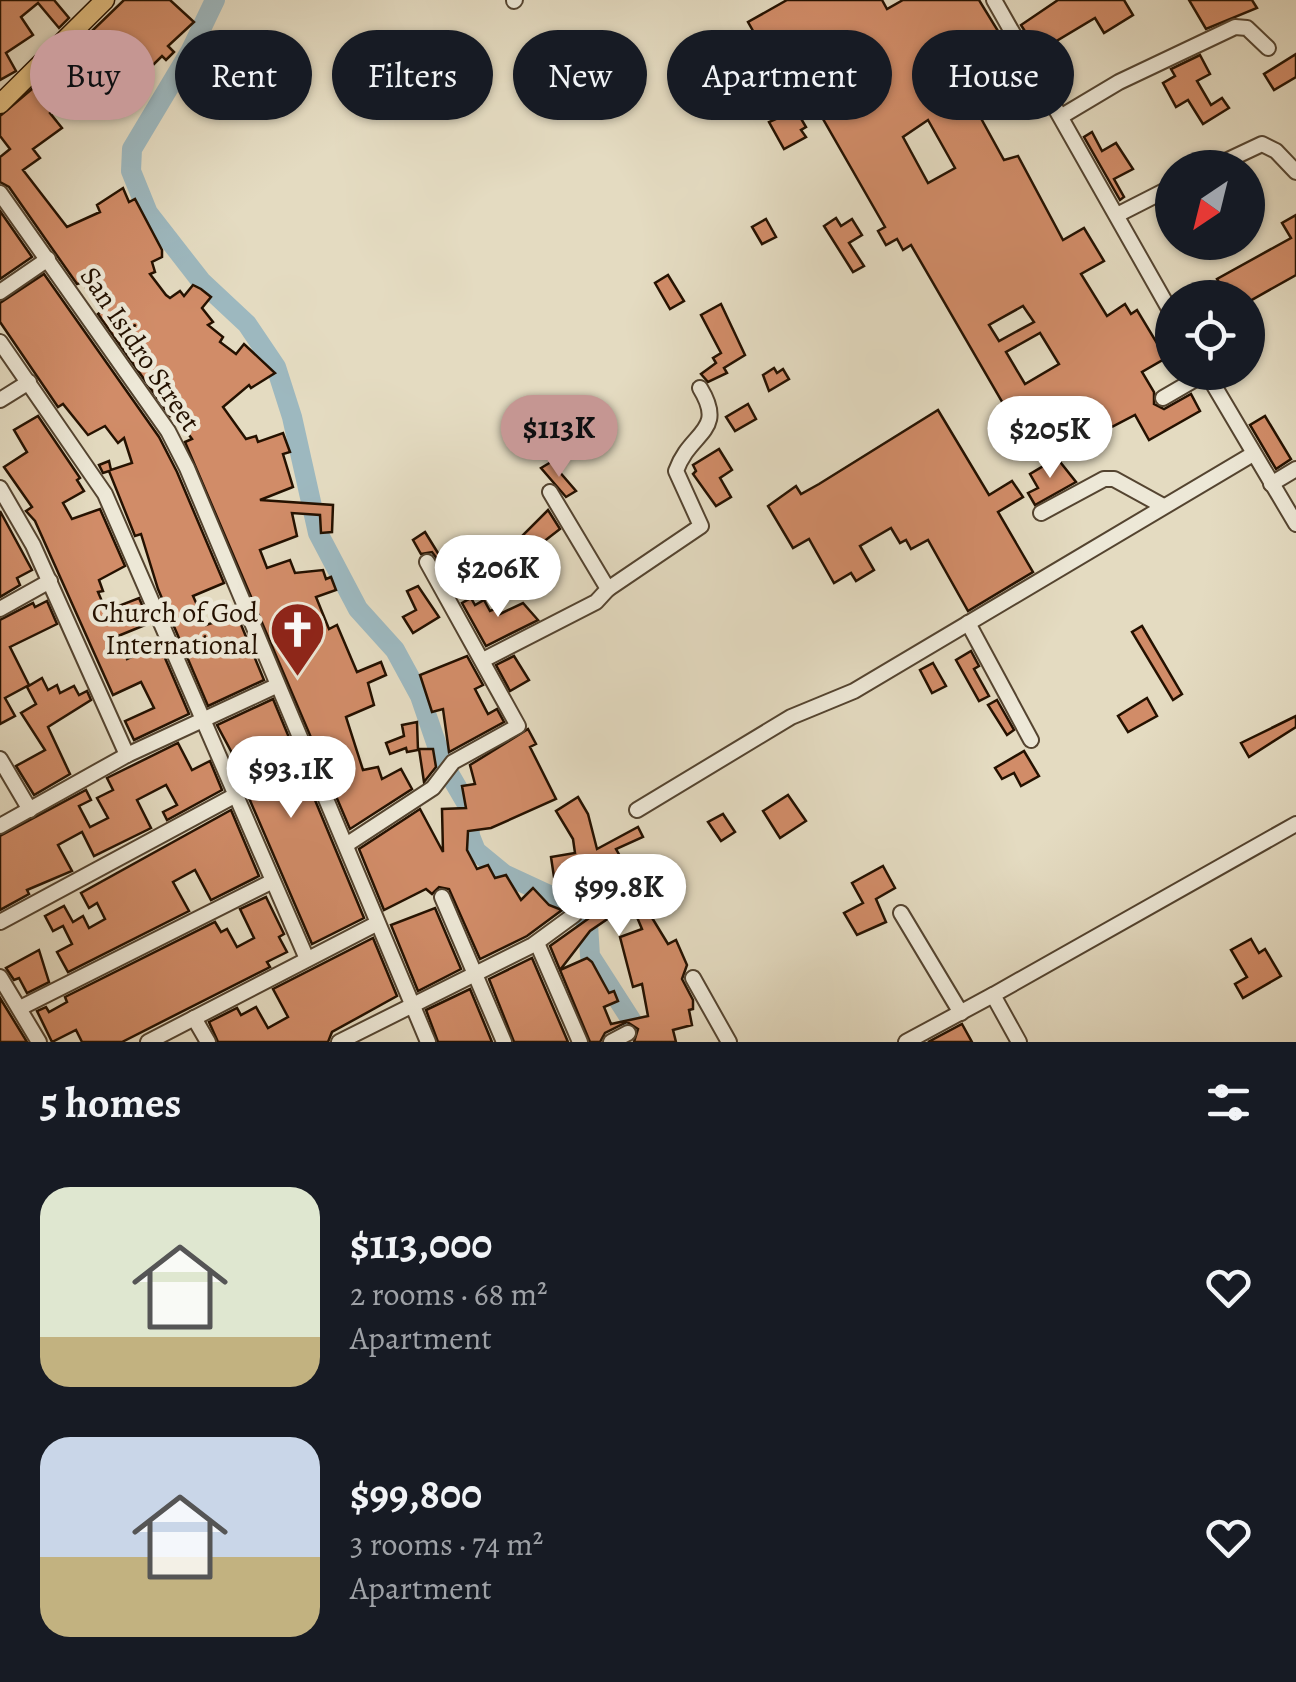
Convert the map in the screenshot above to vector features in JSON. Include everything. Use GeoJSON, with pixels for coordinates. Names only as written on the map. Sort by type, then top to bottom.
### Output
{"type":"FeatureCollection","features":[{"type":"Feature","properties":{"kind":"main road"},"geometry":{"type":"LineString","coordinates":[[0,104],[105,0]]}},
{"type":"Feature","properties":{"kind":"street"},"geometry":{"type":"LineString","coordinates":[[994,0],[1012,30]]}},
{"type":"Feature","properties":{"kind":"street"},"geometry":{"type":"LineString","coordinates":[[1074,109],[1119,82],[1236,26],[1247,28],[1268,48]]}},
{"type":"Feature","properties":{"kind":"street"},"geometry":{"type":"LineString","coordinates":[[1064,120],[1155,284]]}},
{"type":"Feature","properties":{"kind":"street"},"geometry":{"type":"LineString","coordinates":[[1249,150],[1262,144],[1276,151],[1296,172]]}},
{"type":"Feature","properties":{"kind":"street","name":"San Isidro Street"},"geometry":{"type":"LineString","coordinates":[[0,193],[175,443],[428,1042]]}},
{"type":"Feature","properties":{"kind":"street"},"geometry":{"type":"LineString","coordinates":[[1116,215],[1155,196]]}},
{"type":"Feature","properties":{"kind":"street"},"geometry":{"type":"LineString","coordinates":[[0,292],[48,258]]}},
{"type":"Feature","properties":{"kind":"street"},"geometry":{"type":"LineString","coordinates":[[0,342],[104,494],[306,959]]}},
{"type":"Feature","properties":{"kind":"street"},"geometry":{"type":"LineString","coordinates":[[0,400],[28,382]]}},
{"type":"Feature","properties":{"kind":"street"},"geometry":{"type":"LineString","coordinates":[[484,660],[596,602],[701,526],[676,471],[712,419],[713,408],[700,388]]}},
{"type":"Feature","properties":{"kind":"street"},"geometry":{"type":"LineString","coordinates":[[1162,398],[1176,390]]}},
{"type":"Feature","properties":{"kind":"street"},"geometry":{"type":"LineString","coordinates":[[1216,390],[1296,524]]}},
{"type":"Feature","properties":{"kind":"street"},"geometry":{"type":"LineString","coordinates":[[637,810],[791,717],[854,690],[1254,454]]}},
{"type":"Feature","properties":{"kind":"street"},"geometry":{"type":"LineString","coordinates":[[1272,484],[1296,469]]}},
{"type":"Feature","properties":{"kind":"street"},"geometry":{"type":"LineString","coordinates":[[1041,514],[1104,478],[1114,479],[1163,506]]}},
{"type":"Feature","properties":{"kind":"street"},"geometry":{"type":"LineString","coordinates":[[0,488],[5,505],[50,581],[128,755]]}},
{"type":"Feature","properties":{"kind":"street"},"geometry":{"type":"LineString","coordinates":[[550,492],[608,590]]}},
{"type":"Feature","properties":{"kind":"street"},"geometry":{"type":"LineString","coordinates":[[346,846],[422,796],[448,768],[518,726],[427,562]]}},
{"type":"Feature","properties":{"kind":"street"},"geometry":{"type":"LineString","coordinates":[[0,608],[50,581]]}},
{"type":"Feature","properties":{"kind":"street"},"geometry":{"type":"LineString","coordinates":[[968,623],[1031,740]]}},
{"type":"Feature","properties":{"kind":"street"},"geometry":{"type":"LineString","coordinates":[[0,826],[128,755],[276,686]]}},
{"type":"Feature","properties":{"kind":"street"},"geometry":{"type":"LineString","coordinates":[[0,759],[30,810]]}},
{"type":"Feature","properties":{"kind":"street"},"geometry":{"type":"LineString","coordinates":[[0,922],[234,796]]}},
{"type":"Feature","properties":{"kind":"street"},"geometry":{"type":"LineString","coordinates":[[906,1042],[1296,824]]}},
{"type":"Feature","properties":{"kind":"street"},"geometry":{"type":"LineString","coordinates":[[20,1008],[271,882]]}},
{"type":"Feature","properties":{"kind":"street"},"geometry":{"type":"LineString","coordinates":[[442,897],[504,1042]]}},
{"type":"Feature","properties":{"kind":"street"},"geometry":{"type":"LineString","coordinates":[[339,1042],[412,1002],[537,943],[574,914]]}},
{"type":"Feature","properties":{"kind":"street"},"geometry":{"type":"LineString","coordinates":[[901,914],[961,1013]]}},
{"type":"Feature","properties":{"kind":"street"},"geometry":{"type":"LineString","coordinates":[[148,1042],[376,924]]}},
{"type":"Feature","properties":{"kind":"street"},"geometry":{"type":"LineString","coordinates":[[537,943],[580,1042]]}},
{"type":"Feature","properties":{"kind":"street"},"geometry":{"type":"LineString","coordinates":[[0,977],[40,1042]]}},
{"type":"Feature","properties":{"kind":"street"},"geometry":{"type":"LineString","coordinates":[[694,978],[730,1042]]}},
{"type":"Feature","properties":{"kind":"street"},"geometry":{"type":"LineString","coordinates":[[993,996],[1019,1042]]}},
{"type":"Feature","properties":{"kind":"street"},"geometry":{"type":"LineString","coordinates":[[194,1018],[208,1042]]}},
{"type":"Feature","properties":{"kind":"street"},"geometry":{"type":"LineString","coordinates":[[611,1042],[628,1033]]}},
{"type":"Feature","properties":{"kind":"building"},"geometry":{"type":"Polygon","coordinates":[[[0,0],[54,0],[69,18],[59,28],[38,3],[21,17],[30,37],[6,53],[16,71],[0,80],[0,0]]]}},
{"type":"Feature","properties":{"kind":"building"},"geometry":{"type":"Polygon","coordinates":[[[124,0],[170,0],[194,22],[185,30],[175,30],[175,40],[168,46],[174,52],[155,63],[155,30],[93,30],[124,0]]]}},
{"type":"Feature","properties":{"kind":"building"},"geometry":{"type":"Polygon","coordinates":[[[787,0],[882,0],[887,9],[903,0],[979,0],[997,30],[912,30],[912,120],[928,120],[982,120],[1004,160],[1018,156],[1063,240],[1084,228],[1104,261],[1081,274],[1107,316],[1125,304],[1131,314],[1137,310],[1155,340],[1155,364],[1142,372],[1154,392],[1154,404],[1164,409],[1191,394],[1200,411],[1149,440],[1135,415],[1102,432],[1089,410],[1026,443],[911,245],[903,250],[897,239],[886,245],[878,231],[885,227],[824,120],[892,120],[892,30],[753,30],[748,22],[787,0]],[[928,120],[903,137],[928,183],[955,168],[928,120]],[[1023,306],[989,325],[999,341],[1034,322],[1023,306]],[[1040,333],[1006,352],[1025,384],[1059,364],[1040,333]]]}},
{"type":"Feature","properties":{"kind":"building"},"geometry":{"type":"Polygon","coordinates":[[[1058,0],[1124,0],[1133,15],[1104,33],[1095,18],[1074,31],[1024,30],[1021,25],[1058,0]]]}},
{"type":"Feature","properties":{"kind":"building"},"geometry":{"type":"Polygon","coordinates":[[[1189,0],[1252,0],[1257,8],[1206,29],[1189,0]]]}},
{"type":"Feature","properties":{"kind":"building"},"geometry":{"type":"Polygon","coordinates":[[[1296,54],[1296,77],[1274,90],[1264,74],[1296,54]]]}},
{"type":"Feature","properties":{"kind":"building"},"geometry":{"type":"Polygon","coordinates":[[[1200,55],[1210,74],[1197,81],[1211,105],[1222,98],[1229,108],[1203,124],[1188,100],[1176,107],[1163,83],[1175,76],[1171,69],[1200,55]]]}},
{"type":"Feature","properties":{"kind":"building"},"geometry":{"type":"Polygon","coordinates":[[[30,91],[30,120],[56,120],[62,128],[33,149],[40,158],[23,170],[67,227],[100,212],[97,205],[123,188],[129,202],[135,199],[162,250],[162,257],[152,262],[155,272],[150,274],[166,295],[170,298],[180,291],[184,296],[193,285],[201,289],[211,297],[202,308],[213,322],[208,325],[223,337],[220,342],[236,354],[244,344],[275,373],[251,388],[249,385],[223,407],[246,439],[256,436],[258,442],[283,433],[290,452],[283,454],[293,487],[260,500],[333,505],[332,532],[321,533],[320,515],[292,513],[297,536],[260,550],[267,568],[290,560],[295,573],[323,570],[326,579],[331,577],[336,590],[316,597],[329,629],[337,625],[357,672],[381,662],[386,675],[368,683],[374,705],[346,717],[363,770],[378,767],[382,779],[401,769],[412,789],[350,829],[185,442],[192,439],[173,413],[170,416],[98,314],[102,311],[91,288],[87,290],[83,282],[77,284],[9,187],[0,182],[0,157],[10,149],[0,136],[0,116],[30,91]]]}},
{"type":"Feature","properties":{"kind":"building"},"geometry":{"type":"Polygon","coordinates":[[[802,120],[806,127],[801,130],[806,137],[784,149],[769,122],[802,120]]]}},
{"type":"Feature","properties":{"kind":"building"},"geometry":{"type":"Polygon","coordinates":[[[1092,132],[1102,151],[1116,143],[1133,169],[1114,179],[1124,197],[1120,200],[1084,137],[1092,132]]]}},
{"type":"Feature","properties":{"kind":"building"},"geometry":{"type":"Polygon","coordinates":[[[0,211],[32,257],[0,279],[0,211]]]}},
{"type":"Feature","properties":{"kind":"building"},"geometry":{"type":"Polygon","coordinates":[[[1296,215],[1296,275],[1265,292],[1265,280],[1218,280],[1251,260],[1265,260],[1265,252],[1291,238],[1282,223],[1296,215]]]}},
{"type":"Feature","properties":{"kind":"building"},"geometry":{"type":"Polygon","coordinates":[[[836,218],[841,226],[852,219],[862,235],[849,243],[864,266],[853,272],[824,226],[836,218]]]}},
{"type":"Feature","properties":{"kind":"building"},"geometry":{"type":"Polygon","coordinates":[[[766,219],[776,237],[762,244],[752,227],[766,219]]]}},
{"type":"Feature","properties":{"kind":"building"},"geometry":{"type":"Polygon","coordinates":[[[44,274],[159,437],[177,472],[224,583],[193,596],[206,625],[237,615],[264,680],[208,706],[158,589],[141,534],[135,536],[109,471],[103,473],[99,465],[109,461],[111,470],[132,463],[124,438],[118,443],[105,426],[88,435],[63,404],[58,407],[0,322],[0,303],[44,274]]]}},
{"type":"Feature","properties":{"kind":"building"},"geometry":{"type":"Polygon","coordinates":[[[668,275],[684,301],[670,309],[655,283],[668,275]]]}},
{"type":"Feature","properties":{"kind":"building"},"geometry":{"type":"Polygon","coordinates":[[[721,304],[745,355],[724,368],[727,373],[708,382],[701,374],[716,363],[713,358],[721,353],[701,315],[721,304]]]}},
{"type":"Feature","properties":{"kind":"building"},"geometry":{"type":"Polygon","coordinates":[[[774,368],[777,373],[783,369],[789,379],[769,391],[763,375],[774,368]]]}},
{"type":"Feature","properties":{"kind":"building"},"geometry":{"type":"Polygon","coordinates":[[[748,404],[756,419],[735,431],[726,417],[748,404]]]}},
{"type":"Feature","properties":{"kind":"building"},"geometry":{"type":"Polygon","coordinates":[[[938,410],[989,495],[1012,481],[1023,497],[998,512],[1033,572],[968,611],[928,540],[911,549],[906,540],[900,543],[891,528],[860,546],[874,570],[856,581],[851,573],[834,583],[809,539],[793,548],[768,506],[796,486],[801,494],[819,484],[938,410]]]}},
{"type":"Feature","properties":{"kind":"building"},"geometry":{"type":"Polygon","coordinates":[[[38,416],[80,478],[77,480],[84,491],[63,503],[72,519],[100,509],[125,566],[99,580],[103,591],[98,592],[106,611],[139,598],[150,623],[118,636],[127,659],[159,644],[189,714],[134,740],[125,721],[154,708],[141,682],[113,695],[35,521],[26,511],[32,507],[4,467],[27,452],[14,430],[38,416]]]}},
{"type":"Feature","properties":{"kind":"building"},"geometry":{"type":"Polygon","coordinates":[[[1265,416],[1291,459],[1276,469],[1250,425],[1265,416]]]}},
{"type":"Feature","properties":{"kind":"building"},"geometry":{"type":"Polygon","coordinates":[[[719,449],[732,470],[720,478],[731,497],[716,506],[693,474],[693,465],[719,449]]]}},
{"type":"Feature","properties":{"kind":"building"},"geometry":{"type":"Polygon","coordinates":[[[1057,458],[1076,482],[1035,505],[1028,493],[1038,488],[1030,474],[1057,458]]]}},
{"type":"Feature","properties":{"kind":"building"},"geometry":{"type":"Polygon","coordinates":[[[551,462],[576,491],[566,497],[541,468],[551,462]]]}},
{"type":"Feature","properties":{"kind":"building"},"geometry":{"type":"Polygon","coordinates":[[[548,510],[560,529],[529,553],[522,543],[527,540],[523,535],[548,510]]]}},
{"type":"Feature","properties":{"kind":"building"},"geometry":{"type":"Polygon","coordinates":[[[0,511],[32,570],[17,578],[20,585],[0,597],[0,511]]]}},
{"type":"Feature","properties":{"kind":"building"},"geometry":{"type":"Polygon","coordinates":[[[425,532],[441,558],[438,560],[432,552],[421,554],[413,540],[425,532]]]}},
{"type":"Feature","properties":{"kind":"building"},"geometry":{"type":"Polygon","coordinates":[[[418,586],[439,617],[413,633],[403,617],[416,610],[407,591],[418,586]]]}},
{"type":"Feature","properties":{"kind":"building"},"geometry":{"type":"Polygon","coordinates":[[[471,598],[475,605],[484,600],[490,611],[497,608],[500,614],[523,603],[538,620],[486,646],[462,603],[471,598]]]}},
{"type":"Feature","properties":{"kind":"building"},"geometry":{"type":"Polygon","coordinates":[[[47,601],[57,624],[10,647],[29,685],[5,698],[15,716],[0,724],[0,620],[33,603],[35,607],[47,601]]]}},
{"type":"Feature","properties":{"kind":"building"},"geometry":{"type":"Polygon","coordinates":[[[1142,626],[1182,694],[1173,700],[1132,632],[1142,626]]]}},
{"type":"Feature","properties":{"kind":"building"},"geometry":{"type":"Polygon","coordinates":[[[971,651],[979,666],[974,669],[989,696],[979,701],[956,660],[971,651]]]}},
{"type":"Feature","properties":{"kind":"building"},"geometry":{"type":"Polygon","coordinates":[[[467,656],[483,685],[475,689],[488,714],[497,709],[504,722],[449,752],[443,709],[432,712],[420,675],[467,656]]]}},
{"type":"Feature","properties":{"kind":"building"},"geometry":{"type":"Polygon","coordinates":[[[514,656],[529,680],[510,691],[496,665],[514,656]]]}},
{"type":"Feature","properties":{"kind":"building"},"geometry":{"type":"Polygon","coordinates":[[[933,663],[946,686],[932,693],[920,670],[933,663]]]}},
{"type":"Feature","properties":{"kind":"building"},"geometry":{"type":"Polygon","coordinates":[[[42,678],[48,690],[57,685],[60,693],[74,686],[79,695],[87,691],[91,700],[48,727],[70,774],[34,795],[16,766],[45,750],[21,713],[36,704],[27,687],[42,678]]]}},
{"type":"Feature","properties":{"kind":"building"},"geometry":{"type":"Polygon","coordinates":[[[1147,698],[1157,716],[1128,732],[1118,716],[1147,698]]]}},
{"type":"Feature","properties":{"kind":"building"},"geometry":{"type":"Polygon","coordinates":[[[273,699],[364,918],[312,944],[236,768],[239,766],[217,725],[273,699]]]}},
{"type":"Feature","properties":{"kind":"building"},"geometry":{"type":"Polygon","coordinates":[[[997,700],[1014,730],[1007,735],[988,705],[997,700]]]}},
{"type":"Feature","properties":{"kind":"building"},"geometry":{"type":"Polygon","coordinates":[[[1296,716],[1296,727],[1249,757],[1241,743],[1296,716]]]}},
{"type":"Feature","properties":{"kind":"building"},"geometry":{"type":"Polygon","coordinates":[[[417,722],[418,750],[407,752],[406,748],[390,754],[386,743],[404,736],[402,725],[417,722]]]}},
{"type":"Feature","properties":{"kind":"building"},"geometry":{"type":"Polygon","coordinates":[[[528,729],[536,744],[530,747],[556,799],[491,828],[468,831],[467,850],[477,869],[488,865],[495,878],[506,875],[521,900],[533,888],[549,905],[562,910],[527,936],[480,959],[449,889],[439,887],[432,894],[426,889],[384,910],[359,849],[420,809],[443,852],[442,809],[466,808],[462,786],[475,784],[470,765],[528,729]]]}},
{"type":"Feature","properties":{"kind":"building"},"geometry":{"type":"Polygon","coordinates":[[[178,743],[192,770],[210,761],[222,790],[167,820],[163,812],[177,805],[166,785],[137,800],[151,828],[94,856],[82,832],[58,845],[72,871],[27,890],[29,894],[0,910],[0,836],[86,790],[91,800],[79,806],[90,827],[108,818],[97,798],[113,790],[107,778],[178,743]]]}},
{"type":"Feature","properties":{"kind":"building"},"geometry":{"type":"Polygon","coordinates":[[[419,749],[433,749],[436,767],[424,782],[419,749]]]}},
{"type":"Feature","properties":{"kind":"building"},"geometry":{"type":"Polygon","coordinates":[[[1024,751],[1039,776],[1021,786],[1014,773],[1002,779],[995,768],[1024,751]]]}},
{"type":"Feature","properties":{"kind":"building"},"geometry":{"type":"Polygon","coordinates":[[[788,795],[806,821],[780,838],[763,811],[788,795]]]}},
{"type":"Feature","properties":{"kind":"building"},"geometry":{"type":"Polygon","coordinates":[[[578,797],[588,814],[597,849],[638,827],[643,837],[616,849],[640,891],[663,874],[668,882],[643,903],[668,944],[676,940],[687,965],[682,979],[693,1000],[693,1009],[689,1010],[692,1025],[673,1030],[676,1042],[634,1042],[638,1029],[627,1022],[605,1033],[600,1042],[590,1042],[550,946],[599,911],[587,877],[560,882],[554,877],[551,857],[575,853],[573,839],[556,811],[578,797]],[[625,907],[590,931],[560,970],[587,958],[592,962],[609,993],[614,991],[618,1001],[604,1007],[611,1024],[648,1016],[642,984],[633,987],[620,937],[642,929],[634,910],[629,913],[625,907]]]}},
{"type":"Feature","properties":{"kind":"building"},"geometry":{"type":"Polygon","coordinates":[[[231,810],[259,876],[211,900],[195,870],[173,882],[189,911],[68,972],[57,952],[72,944],[63,926],[53,931],[45,916],[64,906],[73,922],[83,916],[89,928],[105,919],[97,903],[89,908],[81,893],[231,810]]]}},
{"type":"Feature","properties":{"kind":"building"},"geometry":{"type":"Polygon","coordinates":[[[723,814],[735,832],[721,841],[708,822],[723,814]]]}},
{"type":"Feature","properties":{"kind":"building"},"geometry":{"type":"Polygon","coordinates":[[[883,866],[895,888],[876,899],[886,922],[857,935],[844,913],[863,903],[852,883],[883,866]]]}},
{"type":"Feature","properties":{"kind":"building"},"geometry":{"type":"Polygon","coordinates":[[[266,897],[284,934],[279,937],[287,952],[267,962],[270,967],[122,1042],[82,1042],[76,1030],[52,1042],[37,1011],[46,1007],[49,1012],[67,1002],[65,997],[215,922],[221,932],[227,929],[237,947],[254,938],[240,909],[266,897]]]}},
{"type":"Feature","properties":{"kind":"building"},"geometry":{"type":"Polygon","coordinates":[[[435,908],[461,969],[418,991],[391,925],[435,908]]]}},
{"type":"Feature","properties":{"kind":"building"},"geometry":{"type":"Polygon","coordinates":[[[373,938],[397,996],[332,1032],[328,1042],[218,1042],[209,1022],[237,1008],[241,1015],[256,1007],[268,1028],[288,1017],[273,989],[373,938]]]}},
{"type":"Feature","properties":{"kind":"building"},"geometry":{"type":"Polygon","coordinates":[[[1251,939],[1259,953],[1265,949],[1281,976],[1243,998],[1235,984],[1247,977],[1231,950],[1251,939]]]}},
{"type":"Feature","properties":{"kind":"building"},"geometry":{"type":"Polygon","coordinates":[[[39,950],[49,982],[27,993],[19,978],[14,980],[6,968],[39,950]]]}},
{"type":"Feature","properties":{"kind":"building"},"geometry":{"type":"Polygon","coordinates":[[[532,958],[568,1042],[514,1042],[489,979],[532,958]]]}},
{"type":"Feature","properties":{"kind":"building"},"geometry":{"type":"Polygon","coordinates":[[[470,989],[492,1042],[438,1042],[426,1010],[470,989]]]}},
{"type":"Feature","properties":{"kind":"building"},"geometry":{"type":"Polygon","coordinates":[[[0,998],[27,1042],[0,1042],[0,998]]]}},
{"type":"Feature","properties":{"kind":"building"},"geometry":{"type":"Polygon","coordinates":[[[962,1024],[972,1042],[928,1042],[962,1024]]]}},
{"type":"Feature","properties":{"kind":"waterway"},"geometry":{"type":"LineString","coordinates":[[215,0],[190,52],[132,149],[131,171],[148,213],[201,281],[247,324],[276,367],[292,417],[318,533],[358,609],[395,650],[420,696],[443,763],[468,806],[470,836],[476,851],[504,874],[573,906],[588,924],[590,956],[644,1040]]}},
{"type":"Feature","properties":{"kind":"place","name":"Church of God International"},"geometry":{"type":"Point","coordinates":[297,678]}}]}
